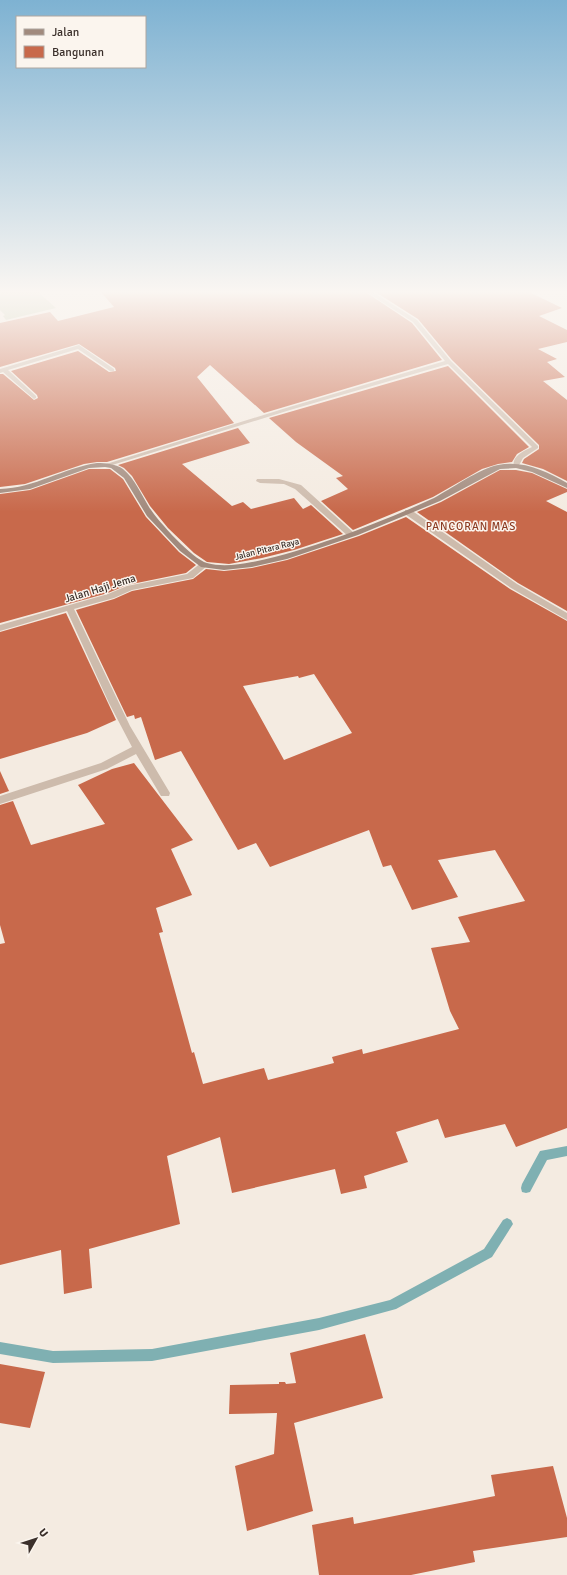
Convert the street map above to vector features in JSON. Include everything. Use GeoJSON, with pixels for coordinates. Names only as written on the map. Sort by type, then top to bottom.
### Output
{"type":"FeatureCollection","features":[{"type":"Feature","properties":{"kind":"main road","name":"Jalan Pitara Raya"},"geometry":{"type":"LineString","coordinates":[[107,465],[114,467],[124,475],[150,514],[196,561],[204,565],[220,568],[248,566],[316,547],[408,512],[504,466],[516,466],[540,472],[567,486]]}},
{"type":"Feature","properties":{"kind":"main road"},"geometry":{"type":"LineString","coordinates":[[0,491],[32,486],[90,466],[107,465]]}},
{"type":"Feature","properties":{"kind":"street"},"geometry":{"type":"LineString","coordinates":[[2,370],[20,364]]}},
{"type":"Feature","properties":{"kind":"street"},"geometry":{"type":"LineString","coordinates":[[104,364],[112,370]]}},
{"type":"Feature","properties":{"kind":"street"},"geometry":{"type":"LineString","coordinates":[[107,465],[184,442],[330,393],[439,364]]}},
{"type":"Feature","properties":{"kind":"street"},"geometry":{"type":"LineString","coordinates":[[452,364],[536,447],[525,453],[517,460],[516,466]]}},
{"type":"Feature","properties":{"kind":"street"},"geometry":{"type":"LineString","coordinates":[[2,370],[34,397]]}},
{"type":"Feature","properties":{"kind":"street"},"geometry":{"type":"LineString","coordinates":[[260,481],[290,482],[298,487],[351,534]]}},
{"type":"Feature","properties":{"kind":"street"},"geometry":{"type":"LineString","coordinates":[[408,512],[514,586],[567,617]]}},
{"type":"Feature","properties":{"kind":"street","name":"Jalan Haji Jema"},"geometry":{"type":"LineString","coordinates":[[0,628],[70,609],[111,596],[130,588],[190,576],[204,565]]}},
{"type":"Feature","properties":{"kind":"street"},"geometry":{"type":"LineString","coordinates":[[70,609],[110,696],[137,749],[165,794]]}},
{"type":"Feature","properties":{"kind":"street"},"geometry":{"type":"LineString","coordinates":[[0,800],[104,766],[137,749]]}},
{"type":"Feature","properties":{"kind":"building"},"geometry":{"type":"Polygon","coordinates":[[[0,364],[9,364],[0,367],[0,364]]]}},
{"type":"Feature","properties":{"kind":"building"},"geometry":{"type":"Polygon","coordinates":[[[33,364],[98,364],[109,372],[116,371],[115,368],[110,364],[427,364],[264,413],[210,365],[197,377],[234,423],[107,462],[84,464],[25,484],[0,487],[0,374],[3,374],[34,400],[38,398],[37,395],[11,371],[33,364]]]}},
{"type":"Feature","properties":{"kind":"building"},"geometry":{"type":"Polygon","coordinates":[[[457,364],[550,364],[565,377],[543,381],[567,400],[567,481],[543,469],[522,463],[524,459],[539,449],[539,445],[457,364]]]}},
{"type":"Feature","properties":{"kind":"building"},"geometry":{"type":"Polygon","coordinates":[[[448,366],[529,447],[517,454],[512,462],[498,464],[482,469],[433,497],[353,530],[321,501],[348,489],[336,478],[343,476],[296,442],[269,418],[448,366]]]}},
{"type":"Feature","properties":{"kind":"building"},"geometry":{"type":"Polygon","coordinates":[[[238,428],[250,443],[182,464],[232,506],[243,502],[251,509],[294,498],[303,509],[311,505],[343,534],[294,550],[262,558],[229,564],[207,562],[194,553],[168,528],[150,506],[132,476],[124,468],[118,465],[238,428]]]}},
{"type":"Feature","properties":{"kind":"building"},"geometry":{"type":"Polygon","coordinates":[[[89,469],[110,469],[123,479],[146,517],[179,552],[196,565],[186,573],[127,585],[108,593],[0,623],[0,494],[30,490],[89,469]]]}},
{"type":"Feature","properties":{"kind":"building"},"geometry":{"type":"Polygon","coordinates":[[[500,470],[516,470],[532,473],[567,489],[567,492],[546,501],[567,512],[567,611],[518,583],[417,512],[441,502],[500,470]]]}},
{"type":"Feature","properties":{"kind":"building"},"geometry":{"type":"Polygon","coordinates":[[[406,517],[510,589],[567,621],[567,1128],[516,1147],[505,1124],[445,1138],[438,1119],[396,1132],[408,1162],[364,1176],[367,1188],[341,1194],[335,1169],[232,1193],[220,1137],[167,1156],[180,1224],[89,1249],[92,1288],[64,1294],[61,1250],[0,1265],[0,944],[5,943],[0,925],[0,805],[13,801],[31,845],[105,824],[78,785],[112,769],[134,763],[193,840],[171,849],[192,895],[156,908],[163,932],[159,933],[192,1053],[194,1052],[203,1084],[264,1068],[268,1080],[334,1063],[332,1057],[362,1049],[363,1054],[459,1029],[450,1011],[431,948],[470,942],[458,917],[525,901],[495,850],[438,860],[458,897],[412,910],[391,865],[383,867],[369,830],[270,867],[256,843],[238,850],[181,751],[155,760],[141,717],[135,719],[134,715],[127,717],[76,610],[114,599],[132,591],[193,579],[206,569],[224,571],[252,568],[287,560],[359,536],[406,517]],[[314,674],[299,678],[298,676],[243,686],[284,760],[352,733],[314,674]]]}},
{"type":"Feature","properties":{"kind":"building"},"geometry":{"type":"Polygon","coordinates":[[[66,613],[116,720],[87,733],[0,759],[0,632],[66,613]]]}},
{"type":"Feature","properties":{"kind":"building"},"geometry":{"type":"Polygon","coordinates":[[[0,771],[9,791],[0,794],[0,771]]]}},
{"type":"Feature","properties":{"kind":"building"},"geometry":{"type":"Polygon","coordinates":[[[365,1334],[383,1398],[294,1423],[313,1511],[247,1531],[235,1466],[274,1454],[277,1413],[229,1414],[230,1385],[279,1384],[279,1382],[285,1382],[286,1384],[296,1383],[290,1353],[365,1334]]]}},
{"type":"Feature","properties":{"kind":"building"},"geometry":{"type":"Polygon","coordinates":[[[0,1364],[45,1372],[30,1428],[0,1423],[0,1364]]]}},
{"type":"Feature","properties":{"kind":"building"},"geometry":{"type":"Polygon","coordinates":[[[553,1466],[567,1518],[567,1537],[473,1551],[475,1562],[411,1575],[319,1575],[312,1525],[353,1517],[354,1524],[495,1496],[491,1475],[553,1466]]]}},
{"type":"Feature","properties":{"kind":"waterway"},"geometry":{"type":"LineString","coordinates":[[526,1188],[544,1155],[567,1151]]}},
{"type":"Feature","properties":{"kind":"waterway"},"geometry":{"type":"LineString","coordinates":[[0,1348],[53,1357],[152,1355],[319,1324],[392,1305],[488,1253],[507,1224]]}},
{"type":"Feature","properties":{"kind":"district","name":"PANCORAN MAS"},"geometry":{"type":"Point","coordinates":[471,526]}}]}
